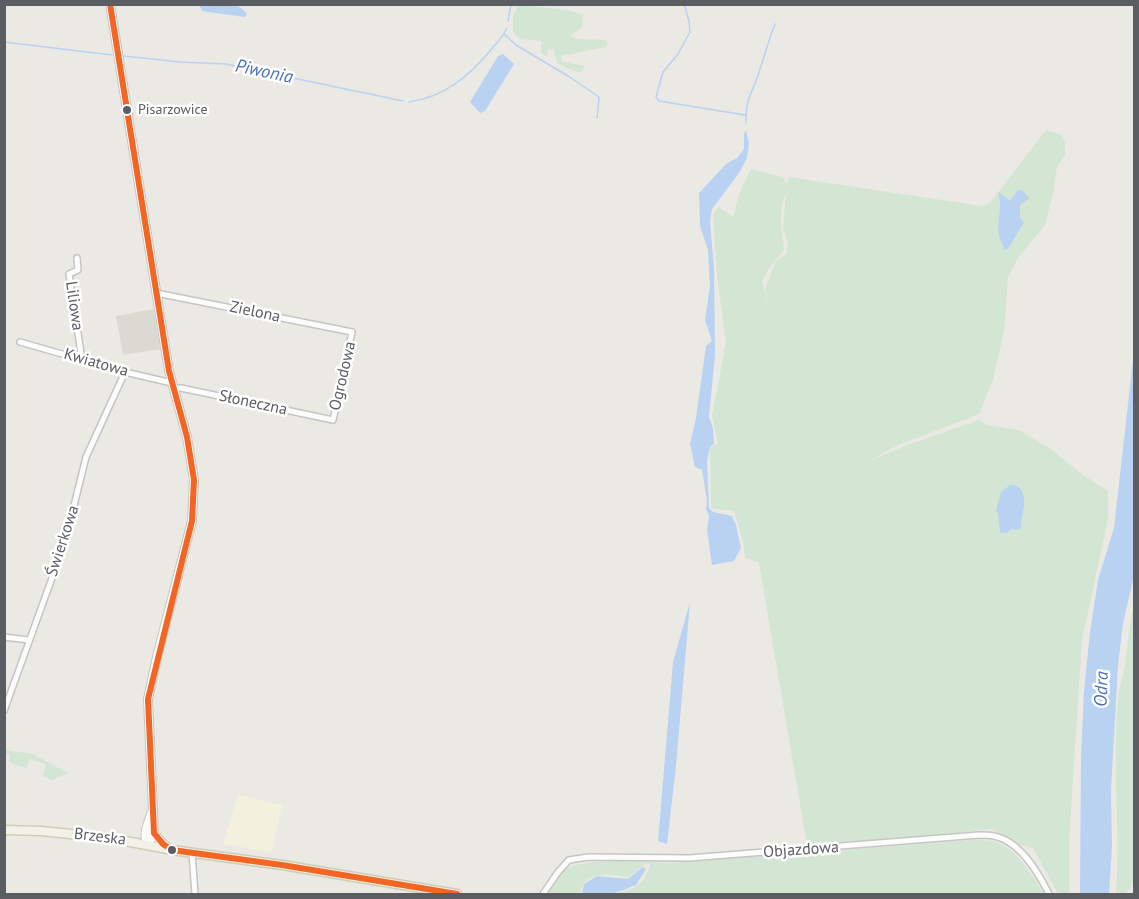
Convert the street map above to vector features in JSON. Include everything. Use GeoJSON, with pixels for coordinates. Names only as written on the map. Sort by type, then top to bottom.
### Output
{"type":"FeatureCollection","features":[{"type":"Feature","properties":{"kind":"main road"},"geometry":{"type":"LineString","coordinates":[[110,4],[156,293],[173,385],[192,460],[194,498],[188,537],[150,686],[147,709],[154,833],[148,844]]}},
{"type":"Feature","properties":{"kind":"main road"},"geometry":{"type":"LineString","coordinates":[[148,844],[145,831],[152,811]]}},
{"type":"Feature","properties":{"kind":"main road","name":"Brzeska"},"geometry":{"type":"LineString","coordinates":[[4,830],[40,831],[128,841],[172,850],[301,868],[457,894]]}},
{"type":"Feature","properties":{"kind":"main road"},"geometry":{"type":"LineString","coordinates":[[128,841],[145,831]]}},
{"type":"Feature","properties":{"kind":"main road"},"geometry":{"type":"LineString","coordinates":[[154,833],[163,844],[172,850]]}},
{"type":"Feature","properties":{"kind":"street","name":"Liliowa"},"geometry":{"type":"LineString","coordinates":[[77,258],[78,270],[69,274],[82,360]]}},
{"type":"Feature","properties":{"kind":"street","name":"Zielona"},"geometry":{"type":"LineString","coordinates":[[156,293],[352,332]]}},
{"type":"Feature","properties":{"kind":"street","name":"Ogrodowa"},"geometry":{"type":"LineString","coordinates":[[333,420],[352,332]]}},
{"type":"Feature","properties":{"kind":"street","name":"Kwiatowa"},"geometry":{"type":"LineString","coordinates":[[20,342],[173,385]]}},
{"type":"Feature","properties":{"kind":"street","name":"Świerkowa"},"geometry":{"type":"LineString","coordinates":[[4,711],[65,542],[86,457],[125,372]]}},
{"type":"Feature","properties":{"kind":"street","name":"Słoneczna"},"geometry":{"type":"LineString","coordinates":[[173,385],[333,420]]}},
{"type":"Feature","properties":{"kind":"street"},"geometry":{"type":"LineString","coordinates":[[4,637],[29,640]]}},
{"type":"Feature","properties":{"kind":"street"},"geometry":{"type":"LineString","coordinates":[[4,685],[13,686]]}},
{"type":"Feature","properties":{"kind":"street","name":"Objazdowa"},"geometry":{"type":"LineString","coordinates":[[543,894],[558,872],[570,861],[588,856],[689,858],[982,835],[994,836],[1013,845],[1032,866],[1049,894]]}},
{"type":"Feature","properties":{"kind":"street"},"geometry":{"type":"LineString","coordinates":[[192,852],[195,894]]}},
{"type":"Feature","properties":{"kind":"shaded area"},"geometry":{"type":"Polygon","coordinates":[[[154,309],[160,349],[123,355],[116,316],[154,309]]]}},
{"type":"Feature","properties":{"kind":"shaded area"},"geometry":{"type":"Polygon","coordinates":[[[238,795],[282,805],[272,852],[223,844],[238,795]]]}},
{"type":"Feature","properties":{"kind":"green space"},"geometry":{"type":"Polygon","coordinates":[[[518,5],[568,10],[583,15],[582,27],[570,36],[577,39],[606,40],[608,44],[605,47],[561,56],[562,62],[585,66],[581,72],[574,71],[557,63],[554,50],[548,49],[547,57],[541,52],[541,41],[519,39],[513,32],[513,17],[518,5]]]}},
{"type":"Feature","properties":{"kind":"green space"},"geometry":{"type":"Polygon","coordinates":[[[1046,130],[1062,135],[1065,142],[1065,156],[1057,166],[1045,225],[1018,258],[1008,277],[1004,331],[993,380],[979,414],[898,445],[869,461],[979,420],[988,425],[1018,430],[1048,447],[1083,475],[1108,491],[1108,519],[1082,640],[1069,840],[1069,894],[1058,894],[1033,848],[1017,844],[992,829],[810,848],[807,845],[759,563],[745,557],[734,511],[711,508],[710,448],[718,444],[712,416],[726,342],[717,276],[713,215],[718,207],[733,217],[739,194],[751,169],[783,177],[787,185],[789,177],[982,206],[990,203],[1046,130]],[[786,192],[781,215],[784,250],[769,268],[762,282],[770,308],[765,289],[776,261],[787,253],[788,243],[783,229],[786,192]]]}},
{"type":"Feature","properties":{"kind":"green space"},"geometry":{"type":"Polygon","coordinates":[[[1134,606],[1134,880],[1130,889],[1124,894],[1116,892],[1116,743],[1119,693],[1134,606]]]}},
{"type":"Feature","properties":{"kind":"green space"},"geometry":{"type":"Polygon","coordinates":[[[5,750],[32,754],[68,773],[52,780],[43,776],[46,764],[30,759],[26,768],[9,762],[10,755],[5,753],[5,750]]]}},
{"type":"Feature","properties":{"kind":"green space"},"geometry":{"type":"Polygon","coordinates":[[[974,840],[993,841],[1009,849],[1023,863],[1044,894],[614,894],[640,884],[650,866],[648,863],[628,877],[605,874],[592,877],[582,886],[579,894],[548,894],[563,871],[571,867],[597,862],[669,863],[974,840]]]}},
{"type":"Feature","properties":{"kind":"water"},"geometry":{"type":"Polygon","coordinates":[[[199,4],[233,5],[244,10],[247,15],[244,17],[202,11],[199,4]]]}},
{"type":"Feature","properties":{"kind":"water"},"geometry":{"type":"Polygon","coordinates":[[[503,54],[514,64],[485,111],[480,113],[470,102],[498,56],[503,54]]]}},
{"type":"Feature","properties":{"kind":"water"},"geometry":{"type":"Polygon","coordinates":[[[746,130],[749,143],[747,158],[739,173],[712,209],[710,221],[714,269],[715,355],[709,417],[713,428],[714,444],[710,447],[707,461],[709,508],[713,512],[732,516],[741,548],[734,561],[712,565],[707,530],[709,515],[706,509],[707,500],[702,470],[695,467],[690,444],[706,346],[712,341],[705,320],[710,286],[708,250],[700,226],[699,193],[726,164],[737,158],[744,149],[746,130]]]}},
{"type":"Feature","properties":{"kind":"water"},"geometry":{"type":"Polygon","coordinates":[[[1018,190],[1022,190],[1029,198],[1020,205],[1020,218],[1024,222],[1008,249],[1003,250],[998,222],[999,192],[1010,201],[1018,190]]]}},
{"type":"Feature","properties":{"kind":"water","name":"Odra"},"geometry":{"type":"Polygon","coordinates":[[[1134,351],[1134,576],[1123,623],[1118,666],[1111,790],[1112,847],[1109,894],[1080,894],[1084,691],[1098,580],[1114,528],[1134,351]]]}},
{"type":"Feature","properties":{"kind":"water"},"geometry":{"type":"Polygon","coordinates":[[[1010,485],[1017,486],[1021,490],[1024,502],[1021,528],[1011,529],[1007,533],[1000,532],[996,510],[1001,492],[1010,485]]]}},
{"type":"Feature","properties":{"kind":"water"},"geometry":{"type":"Polygon","coordinates":[[[690,602],[667,844],[658,841],[673,662],[690,602]]]}},
{"type":"Feature","properties":{"kind":"water"},"geometry":{"type":"Polygon","coordinates":[[[643,867],[646,869],[636,885],[611,894],[582,894],[584,884],[597,876],[628,879],[643,867]]]}},
{"type":"Feature","properties":{"kind":"waterway","name":"Piwonia"},"geometry":{"type":"LineString","coordinates":[[508,21],[511,4]]}},
{"type":"Feature","properties":{"kind":"waterway"},"geometry":{"type":"LineString","coordinates":[[684,4],[690,32],[678,54],[663,72],[656,97],[659,101],[745,115]]}},
{"type":"Feature","properties":{"kind":"waterway"},"geometry":{"type":"LineString","coordinates":[[746,123],[748,100],[775,24]]}},
{"type":"Feature","properties":{"kind":"waterway","name":"Piwonia"},"geometry":{"type":"LineString","coordinates":[[409,102],[433,96],[464,77],[495,46],[507,28]]}},
{"type":"Feature","properties":{"kind":"waterway"},"geometry":{"type":"LineString","coordinates":[[504,34],[516,45],[599,97],[597,118]]}},
{"type":"Feature","properties":{"kind":"waterway","name":"Piwonia"},"geometry":{"type":"LineString","coordinates":[[4,42],[112,55]]}},
{"type":"Feature","properties":{"kind":"waterway","name":"Piwonia"},"geometry":{"type":"LineString","coordinates":[[124,56],[226,64],[403,101]]}},
{"type":"Feature","properties":{"kind":"transit line"},"geometry":{"type":"LineString","coordinates":[[110,4],[169,371],[187,437],[194,480],[192,521],[148,699],[154,833],[163,844],[172,850],[282,865],[457,894]]}},
{"type":"Feature","properties":{"kind":"place","name":"Pisarzowice"},"geometry":{"type":"Point","coordinates":[127,110]}}]}
